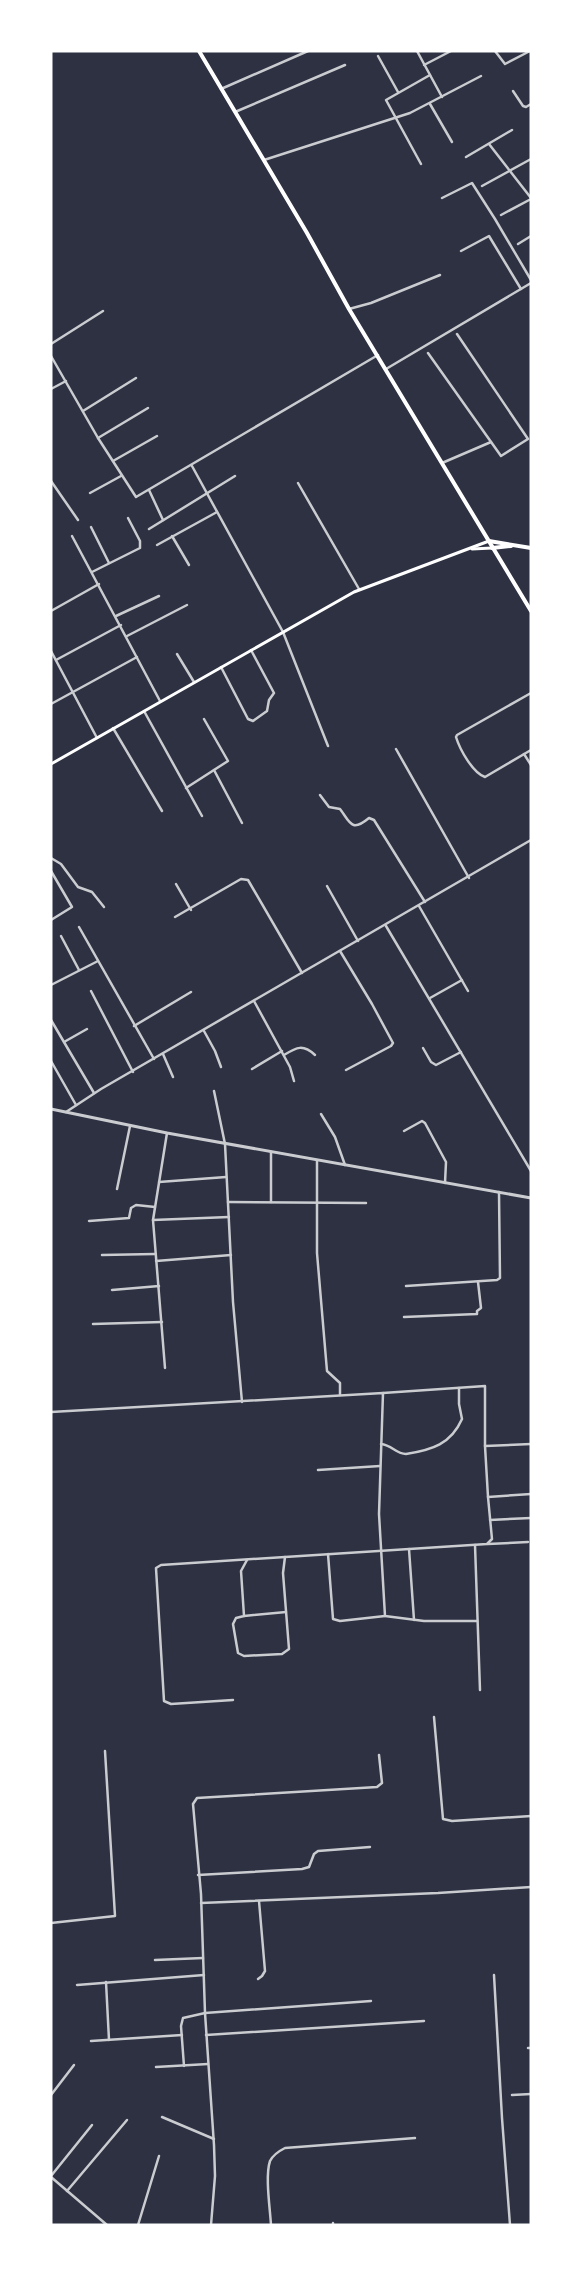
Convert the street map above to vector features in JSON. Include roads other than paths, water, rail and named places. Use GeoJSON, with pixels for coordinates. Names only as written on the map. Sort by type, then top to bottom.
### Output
{"type":"FeatureCollection","features":[{"type":"Feature","properties":{"kind":"main road"},"geometry":{"type":"LineString","coordinates":[[199,51],[349,309],[531,611]]}},
{"type":"Feature","properties":{"kind":"main road"},"geometry":{"type":"LineString","coordinates":[[51,764],[359,589],[489,541],[531,548]]}},
{"type":"Feature","properties":{"kind":"main road"},"geometry":{"type":"LineString","coordinates":[[469,549],[516,545]]}},
{"type":"Feature","properties":{"kind":"street"},"geometry":{"type":"LineString","coordinates":[[221,89],[308,51]]}},
{"type":"Feature","properties":{"kind":"street"},"geometry":{"type":"LineString","coordinates":[[417,51],[442,97]]}},
{"type":"Feature","properties":{"kind":"street"},"geometry":{"type":"LineString","coordinates":[[424,65],[451,51]]}},
{"type":"Feature","properties":{"kind":"street"},"geometry":{"type":"LineString","coordinates":[[495,51],[505,64],[530,51]]}},
{"type":"Feature","properties":{"kind":"street"},"geometry":{"type":"LineString","coordinates":[[378,56],[398,92]]}},
{"type":"Feature","properties":{"kind":"street"},"geometry":{"type":"LineString","coordinates":[[235,112],[345,65]]}},
{"type":"Feature","properties":{"kind":"street"},"geometry":{"type":"LineString","coordinates":[[421,164],[386,100],[430,75]]}},
{"type":"Feature","properties":{"kind":"street"},"geometry":{"type":"LineString","coordinates":[[264,160],[397,118],[429,104],[481,76]]}},
{"type":"Feature","properties":{"kind":"street"},"geometry":{"type":"LineString","coordinates":[[513,91],[522,106],[526,107],[531,104]]}},
{"type":"Feature","properties":{"kind":"street"},"geometry":{"type":"LineString","coordinates":[[429,104],[452,142]]}},
{"type":"Feature","properties":{"kind":"street"},"geometry":{"type":"LineString","coordinates":[[466,157],[512,130]]}},
{"type":"Feature","properties":{"kind":"street"},"geometry":{"type":"LineString","coordinates":[[489,144],[531,198],[502,214]]}},
{"type":"Feature","properties":{"kind":"street"},"geometry":{"type":"LineString","coordinates":[[482,186],[531,160]]}},
{"type":"Feature","properties":{"kind":"street"},"geometry":{"type":"LineString","coordinates":[[386,369],[531,282],[472,183],[442,198]]}},
{"type":"Feature","properties":{"kind":"street"},"geometry":{"type":"LineString","coordinates":[[461,251],[489,236],[520,289]]}},
{"type":"Feature","properties":{"kind":"street"},"geometry":{"type":"LineString","coordinates":[[518,244],[531,236]]}},
{"type":"Feature","properties":{"kind":"street"},"geometry":{"type":"LineString","coordinates":[[349,309],[371,303],[440,275]]}},
{"type":"Feature","properties":{"kind":"street"},"geometry":{"type":"LineString","coordinates":[[51,344],[103,311]]}},
{"type":"Feature","properties":{"kind":"street"},"geometry":{"type":"LineString","coordinates":[[428,353],[501,456],[528,439],[457,334]]}},
{"type":"Feature","properties":{"kind":"street"},"geometry":{"type":"LineString","coordinates":[[51,356],[134,497],[192,466],[378,355]]}},
{"type":"Feature","properties":{"kind":"street"},"geometry":{"type":"LineString","coordinates":[[83,411],[136,378]]}},
{"type":"Feature","properties":{"kind":"street"},"geometry":{"type":"LineString","coordinates":[[51,389],[66,381]]}},
{"type":"Feature","properties":{"kind":"street"},"geometry":{"type":"LineString","coordinates":[[98,438],[148,408]]}},
{"type":"Feature","properties":{"kind":"street"},"geometry":{"type":"LineString","coordinates":[[113,461],[157,436]]}},
{"type":"Feature","properties":{"kind":"street"},"geometry":{"type":"LineString","coordinates":[[442,463],[491,442]]}},
{"type":"Feature","properties":{"kind":"street"},"geometry":{"type":"LineString","coordinates":[[192,466],[283,632],[328,746]]}},
{"type":"Feature","properties":{"kind":"street"},"geometry":{"type":"LineString","coordinates":[[90,493],[121,476]]}},
{"type":"Feature","properties":{"kind":"street"},"geometry":{"type":"LineString","coordinates":[[149,529],[235,476]]}},
{"type":"Feature","properties":{"kind":"street"},"geometry":{"type":"LineString","coordinates":[[51,481],[78,520]]}},
{"type":"Feature","properties":{"kind":"street"},"geometry":{"type":"LineString","coordinates":[[298,483],[359,589]]}},
{"type":"Feature","properties":{"kind":"street"},"geometry":{"type":"LineString","coordinates":[[149,490],[163,521]]}},
{"type":"Feature","properties":{"kind":"street"},"geometry":{"type":"LineString","coordinates":[[157,545],[217,512]]}},
{"type":"Feature","properties":{"kind":"street"},"geometry":{"type":"LineString","coordinates":[[92,572],[140,548],[140,541],[128,518]]}},
{"type":"Feature","properties":{"kind":"street"},"geometry":{"type":"LineString","coordinates":[[91,527],[108,563]]}},
{"type":"Feature","properties":{"kind":"street"},"geometry":{"type":"LineString","coordinates":[[72,536],[160,701]]}},
{"type":"Feature","properties":{"kind":"street"},"geometry":{"type":"LineString","coordinates":[[172,536],[189,566]]}},
{"type":"Feature","properties":{"kind":"street"},"geometry":{"type":"LineString","coordinates":[[51,610],[99,584]]}},
{"type":"Feature","properties":{"kind":"street"},"geometry":{"type":"LineString","coordinates":[[116,616],[159,596]]}},
{"type":"Feature","properties":{"kind":"street"},"geometry":{"type":"LineString","coordinates":[[126,636],[187,605]]}},
{"type":"Feature","properties":{"kind":"street"},"geometry":{"type":"LineString","coordinates":[[56,660],[121,625]]}},
{"type":"Feature","properties":{"kind":"street"},"geometry":{"type":"LineString","coordinates":[[221,667],[249,720],[253,721],[267,711],[269,700],[274,694],[251,650]]}},
{"type":"Feature","properties":{"kind":"street"},"geometry":{"type":"LineString","coordinates":[[51,651],[97,738]]}},
{"type":"Feature","properties":{"kind":"street"},"geometry":{"type":"LineString","coordinates":[[178,654],[194,682]]}},
{"type":"Feature","properties":{"kind":"street"},"geometry":{"type":"LineString","coordinates":[[51,704],[137,657]]}},
{"type":"Feature","properties":{"kind":"street"},"geometry":{"type":"LineString","coordinates":[[531,693],[456,737],[479,775],[485,777],[531,750]]}},
{"type":"Feature","properties":{"kind":"street"},"geometry":{"type":"LineString","coordinates":[[144,711],[202,816]]}},
{"type":"Feature","properties":{"kind":"street"},"geometry":{"type":"LineString","coordinates":[[186,788],[226,763],[228,758],[204,719]]}},
{"type":"Feature","properties":{"kind":"street"},"geometry":{"type":"LineString","coordinates":[[113,728],[162,811]]}},
{"type":"Feature","properties":{"kind":"street"},"geometry":{"type":"LineString","coordinates":[[396,748],[470,878]]}},
{"type":"Feature","properties":{"kind":"street"},"geometry":{"type":"LineString","coordinates":[[524,754],[531,765]]}},
{"type":"Feature","properties":{"kind":"street"},"geometry":{"type":"LineString","coordinates":[[214,770],[242,823]]}},
{"type":"Feature","properties":{"kind":"street"},"geometry":{"type":"LineString","coordinates":[[320,795],[328,807],[340,809],[347,822],[354,826],[360,825],[369,818],[374,820],[425,902]]}},
{"type":"Feature","properties":{"kind":"street"},"geometry":{"type":"LineString","coordinates":[[66,1112],[94,1093],[425,902],[470,878],[531,840]]}},
{"type":"Feature","properties":{"kind":"street"},"geometry":{"type":"LineString","coordinates":[[51,858],[60,864],[78,887],[92,892],[104,907]]}},
{"type":"Feature","properties":{"kind":"street"},"geometry":{"type":"LineString","coordinates":[[51,871],[52,876],[72,907],[51,920]]}},
{"type":"Feature","properties":{"kind":"street"},"geometry":{"type":"LineString","coordinates":[[175,917],[191,910],[241,879],[248,880],[302,973]]}},
{"type":"Feature","properties":{"kind":"street"},"geometry":{"type":"LineString","coordinates":[[176,884],[191,910]]}},
{"type":"Feature","properties":{"kind":"street"},"geometry":{"type":"LineString","coordinates":[[327,886],[358,941]]}},
{"type":"Feature","properties":{"kind":"street"},"geometry":{"type":"LineString","coordinates":[[419,906],[468,991]]}},
{"type":"Feature","properties":{"kind":"street"},"geometry":{"type":"LineString","coordinates":[[386,926],[531,1171]]}},
{"type":"Feature","properties":{"kind":"street"},"geometry":{"type":"LineString","coordinates":[[79,927],[154,1059]]}},
{"type":"Feature","properties":{"kind":"street"},"geometry":{"type":"LineString","coordinates":[[61,936],[79,970]]}},
{"type":"Feature","properties":{"kind":"street"},"geometry":{"type":"LineString","coordinates":[[340,952],[367,995],[393,1043],[346,1070]]}},
{"type":"Feature","properties":{"kind":"street"},"geometry":{"type":"LineString","coordinates":[[51,985],[98,960]]}},
{"type":"Feature","properties":{"kind":"street"},"geometry":{"type":"LineString","coordinates":[[430,998],[462,980]]}},
{"type":"Feature","properties":{"kind":"street"},"geometry":{"type":"LineString","coordinates":[[90,991],[133,1072]]}},
{"type":"Feature","properties":{"kind":"street"},"geometry":{"type":"LineString","coordinates":[[134,1026],[191,992]]}},
{"type":"Feature","properties":{"kind":"street"},"geometry":{"type":"LineString","coordinates":[[254,1001],[282,1051],[294,1081]]}},
{"type":"Feature","properties":{"kind":"street"},"geometry":{"type":"LineString","coordinates":[[51,1020],[94,1093]]}},
{"type":"Feature","properties":{"kind":"street"},"geometry":{"type":"LineString","coordinates":[[64,1042],[87,1029]]}},
{"type":"Feature","properties":{"kind":"street"},"geometry":{"type":"LineString","coordinates":[[204,1031],[215,1051],[220,1067]]}},
{"type":"Feature","properties":{"kind":"street"},"geometry":{"type":"LineString","coordinates":[[284,1055],[297,1047],[308,1048],[315,1055]]}},
{"type":"Feature","properties":{"kind":"street"},"geometry":{"type":"LineString","coordinates":[[423,1048],[431,1062],[436,1065],[461,1052]]}},
{"type":"Feature","properties":{"kind":"street"},"geometry":{"type":"LineString","coordinates":[[252,1069],[282,1051]]}},
{"type":"Feature","properties":{"kind":"street"},"geometry":{"type":"LineString","coordinates":[[163,1054],[174,1077]]}},
{"type":"Feature","properties":{"kind":"street"},"geometry":{"type":"LineString","coordinates":[[51,1061],[76,1105]]}},
{"type":"Feature","properties":{"kind":"street"},"geometry":{"type":"LineString","coordinates":[[214,1090],[225,1144],[242,1402]]}},
{"type":"Feature","properties":{"kind":"street"},"geometry":{"type":"LineString","coordinates":[[51,1109],[316,1161],[531,1198]]}},
{"type":"Feature","properties":{"kind":"street"},"geometry":{"type":"LineString","coordinates":[[321,1114],[335,1137],[345,1165]]}},
{"type":"Feature","properties":{"kind":"street"},"geometry":{"type":"LineString","coordinates":[[404,1131],[422,1121],[425,1122],[446,1162],[445,1183]]}},
{"type":"Feature","properties":{"kind":"street"},"geometry":{"type":"LineString","coordinates":[[117,1189],[130,1126]]}},
{"type":"Feature","properties":{"kind":"street"},"geometry":{"type":"LineString","coordinates":[[165,1368],[155,1254],[154,1220],[167,1133]]}},
{"type":"Feature","properties":{"kind":"street"},"geometry":{"type":"LineString","coordinates":[[271,1152],[271,1202]]}},
{"type":"Feature","properties":{"kind":"street"},"geometry":{"type":"LineString","coordinates":[[316,1161],[319,1282],[327,1371],[340,1383],[340,1395]]}},
{"type":"Feature","properties":{"kind":"street"},"geometry":{"type":"LineString","coordinates":[[159,1182],[226,1177]]}},
{"type":"Feature","properties":{"kind":"street"},"geometry":{"type":"LineString","coordinates":[[406,1286],[497,1280],[501,1276],[499,1192]]}},
{"type":"Feature","properties":{"kind":"street"},"geometry":{"type":"LineString","coordinates":[[228,1202],[317,1201],[366,1203]]}},
{"type":"Feature","properties":{"kind":"street"},"geometry":{"type":"LineString","coordinates":[[89,1221],[129,1218],[131,1208],[136,1205],[155,1207]]}},
{"type":"Feature","properties":{"kind":"street"},"geometry":{"type":"LineString","coordinates":[[154,1220],[229,1217]]}},
{"type":"Feature","properties":{"kind":"street"},"geometry":{"type":"LineString","coordinates":[[102,1255],[155,1254]]}},
{"type":"Feature","properties":{"kind":"street"},"geometry":{"type":"LineString","coordinates":[[156,1260],[231,1255]]}},
{"type":"Feature","properties":{"kind":"street"},"geometry":{"type":"LineString","coordinates":[[404,1317],[477,1314],[476,1311],[481,1308],[478,1282]]}},
{"type":"Feature","properties":{"kind":"street"},"geometry":{"type":"LineString","coordinates":[[112,1290],[159,1286]]}},
{"type":"Feature","properties":{"kind":"street"},"geometry":{"type":"LineString","coordinates":[[94,1324],[162,1322]]}},
{"type":"Feature","properties":{"kind":"street"},"geometry":{"type":"LineString","coordinates":[[51,1412],[484,1386],[484,1446],[492,1539],[487,1544]]}},
{"type":"Feature","properties":{"kind":"street"},"geometry":{"type":"LineString","coordinates":[[381,1444],[390,1446],[401,1454],[406,1454],[443,1443],[452,1437],[462,1419],[459,1404],[459,1388]]}},
{"type":"Feature","properties":{"kind":"street"},"geometry":{"type":"LineString","coordinates":[[383,1393],[380,1466],[384,1616]]}},
{"type":"Feature","properties":{"kind":"street"},"geometry":{"type":"LineString","coordinates":[[484,1446],[531,1444]]}},
{"type":"Feature","properties":{"kind":"street"},"geometry":{"type":"LineString","coordinates":[[318,1470],[380,1466]]}},
{"type":"Feature","properties":{"kind":"street"},"geometry":{"type":"LineString","coordinates":[[488,1497],[531,1494]]}},
{"type":"Feature","properties":{"kind":"street"},"geometry":{"type":"LineString","coordinates":[[490,1520],[531,1518]]}},
{"type":"Feature","properties":{"kind":"street"},"geometry":{"type":"LineString","coordinates":[[233,1700],[171,1704],[164,1701],[155,1571],[161,1565],[528,1542]]}},
{"type":"Feature","properties":{"kind":"street"},"geometry":{"type":"LineString","coordinates":[[475,1545],[480,1690]]}},
{"type":"Feature","properties":{"kind":"street"},"geometry":{"type":"LineString","coordinates":[[409,1549],[414,1620]]}},
{"type":"Feature","properties":{"kind":"street"},"geometry":{"type":"LineString","coordinates":[[328,1554],[333,1619],[340,1621],[384,1616],[414,1620],[477,1621]]}},
{"type":"Feature","properties":{"kind":"street"},"geometry":{"type":"LineString","coordinates":[[285,1557],[284,1573],[289,1649],[282,1654],[241,1656],[236,1647],[233,1624],[236,1618],[286,1612]]}},
{"type":"Feature","properties":{"kind":"street"},"geometry":{"type":"LineString","coordinates":[[244,1616],[241,1571],[247,1560]]}},
{"type":"Feature","properties":{"kind":"street"},"geometry":{"type":"LineString","coordinates":[[434,1717],[443,1819],[452,1821],[531,1816]]}},
{"type":"Feature","properties":{"kind":"street"},"geometry":{"type":"LineString","coordinates":[[51,1924],[115,1916],[105,1751]]}},
{"type":"Feature","properties":{"kind":"street"},"geometry":{"type":"LineString","coordinates":[[211,2225],[216,2176],[206,2035],[201,1903],[193,1806],[197,1798],[377,1788],[382,1784],[379,1755]]}},
{"type":"Feature","properties":{"kind":"street"},"geometry":{"type":"LineString","coordinates":[[198,1875],[302,1869],[309,1867],[314,1854],[318,1851],[370,1847]]}},
{"type":"Feature","properties":{"kind":"street"},"geometry":{"type":"LineString","coordinates":[[201,1903],[531,1887]]}},
{"type":"Feature","properties":{"kind":"street"},"geometry":{"type":"LineString","coordinates":[[258,1979],[264,1971],[259,1901]]}},
{"type":"Feature","properties":{"kind":"street"},"geometry":{"type":"LineString","coordinates":[[155,1960],[203,1958]]}},
{"type":"Feature","properties":{"kind":"street"},"geometry":{"type":"LineString","coordinates":[[77,1985],[204,1975]]}},
{"type":"Feature","properties":{"kind":"street"},"geometry":{"type":"LineString","coordinates":[[494,1975],[510,2225]]}},
{"type":"Feature","properties":{"kind":"street"},"geometry":{"type":"LineString","coordinates":[[106,1982],[109,2040]]}},
{"type":"Feature","properties":{"kind":"street"},"geometry":{"type":"LineString","coordinates":[[184,2066],[182,2019],[205,2013],[371,2001]]}},
{"type":"Feature","properties":{"kind":"street"},"geometry":{"type":"LineString","coordinates":[[206,2035],[424,2021]]}},
{"type":"Feature","properties":{"kind":"street"},"geometry":{"type":"LineString","coordinates":[[91,2041],[182,2035]]}},
{"type":"Feature","properties":{"kind":"street"},"geometry":{"type":"LineString","coordinates":[[156,2067],[208,2064]]}},
{"type":"Feature","properties":{"kind":"street"},"geometry":{"type":"LineString","coordinates":[[51,2095],[74,2065]]}},
{"type":"Feature","properties":{"kind":"street"},"geometry":{"type":"LineString","coordinates":[[512,2095],[531,2094]]}},
{"type":"Feature","properties":{"kind":"street"},"geometry":{"type":"LineString","coordinates":[[162,2117],[214,2139]]}},
{"type":"Feature","properties":{"kind":"street"},"geometry":{"type":"LineString","coordinates":[[67,2191],[127,2120]]}},
{"type":"Feature","properties":{"kind":"street"},"geometry":{"type":"LineString","coordinates":[[92,2125],[51,2176],[107,2225]]}},
{"type":"Feature","properties":{"kind":"street"},"geometry":{"type":"LineString","coordinates":[[271,2225],[269,2170],[271,2160],[277,2152],[284,2148],[415,2138]]}},
{"type":"Feature","properties":{"kind":"street"},"geometry":{"type":"LineString","coordinates":[[138,2225],[159,2156]]}}]}
